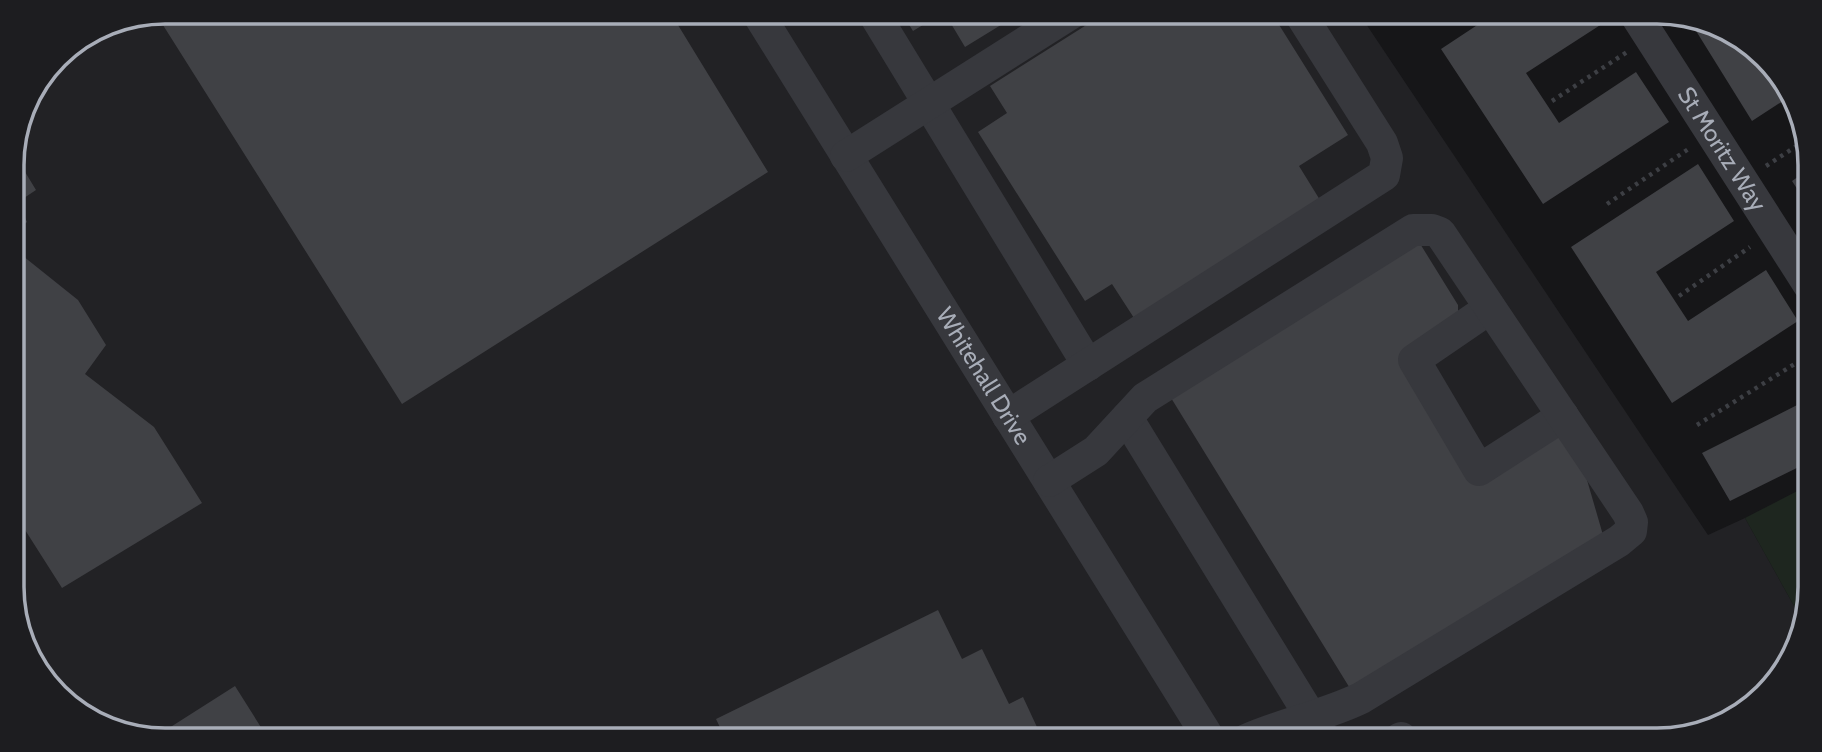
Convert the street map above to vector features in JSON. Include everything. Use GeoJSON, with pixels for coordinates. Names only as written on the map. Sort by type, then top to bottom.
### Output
{"type":"FeatureCollection","features":[{"type":"Feature","properties":{"kind":"street"},"geometry":{"type":"LineString","coordinates":[[846,156],[1053,24]]}},
{"type":"Feature","properties":{"kind":"street"},"geometry":{"type":"LineString","coordinates":[[1008,416],[1384,176],[1387,158],[1382,143],[1307,24]]}},
{"type":"Feature","properties":{"kind":"street","name":"St Moritz Way"},"geometry":{"type":"LineString","coordinates":[[1642,24],[1798,268]]}},
{"type":"Feature","properties":{"kind":"street","name":"Whitehall Drive"},"geometry":{"type":"LineString","coordinates":[[765,25],[1202,727]]}},
{"type":"Feature","properties":{"kind":"street"},"geometry":{"type":"LineString","coordinates":[[880,25],[1088,365]]}},
{"type":"Feature","properties":{"kind":"street"},"geometry":{"type":"LineString","coordinates":[[1049,481],[1096,451],[1145,398],[1413,230],[1440,233],[1628,513],[1632,522],[1631,531],[1619,541],[1361,698],[1335,711],[1319,727]]}},
{"type":"Feature","properties":{"kind":"street"},"geometry":{"type":"LineString","coordinates":[[1490,308],[1414,360],[1479,470],[1563,416]]}},
{"type":"Feature","properties":{"kind":"street"},"geometry":{"type":"LineString","coordinates":[[1127,418],[1318,727]]}},
{"type":"Feature","properties":{"kind":"path"},"geometry":{"type":"LineString","coordinates":[[1552,101],[1636,47]]}},
{"type":"Feature","properties":{"kind":"path"},"geometry":{"type":"LineString","coordinates":[[1607,204],[1700,142]]}},
{"type":"Feature","properties":{"kind":"path"},"geometry":{"type":"LineString","coordinates":[[1766,167],[1796,147]]}},
{"type":"Feature","properties":{"kind":"path"},"geometry":{"type":"LineString","coordinates":[[1679,296],[1753,246]]}},
{"type":"Feature","properties":{"kind":"path"},"geometry":{"type":"LineString","coordinates":[[1698,425],[1798,362]]}},
{"type":"Feature","properties":{"kind":"shaded area"},"geometry":{"type":"Polygon","coordinates":[[[1366,24],[1708,535],[1745,518],[1796,609],[1793,623],[1774,665],[1750,693],[1719,713],[1684,725],[165,728],[129,723],[95,709],[66,686],[43,657],[29,623],[24,587],[25,156],[29,129],[48,87],[72,59],[111,35],[156,25],[1366,24]]]}},
{"type":"Feature","properties":{"kind":"shaded area"},"geometry":{"type":"Polygon","coordinates":[[[1798,491],[1796,609],[1745,518],[1798,491]]]}},
{"type":"Feature","properties":{"kind":"building"},"geometry":{"type":"Polygon","coordinates":[[[909,24],[924,24],[913,31],[909,24]]]}},
{"type":"Feature","properties":{"kind":"building"},"geometry":{"type":"Polygon","coordinates":[[[951,24],[1002,24],[965,47],[951,24]]]}},
{"type":"Feature","properties":{"kind":"building"},"geometry":{"type":"Polygon","coordinates":[[[1087,24],[1279,24],[1348,135],[1299,166],[1320,200],[1134,318],[1112,284],[1085,301],[978,132],[1007,113],[990,86],[1087,24]]]}},
{"type":"Feature","properties":{"kind":"building"},"geometry":{"type":"Polygon","coordinates":[[[1479,24],[1602,24],[1526,73],[1559,123],[1636,72],[1669,122],[1543,204],[1441,49],[1479,24]]]}},
{"type":"Feature","properties":{"kind":"building"},"geometry":{"type":"Polygon","coordinates":[[[163,25],[678,25],[768,172],[402,404],[163,25]]]}},
{"type":"Feature","properties":{"kind":"building"},"geometry":{"type":"Polygon","coordinates":[[[1696,30],[1727,43],[1742,54],[1756,66],[1779,95],[1782,101],[1752,121],[1696,30]]]}},
{"type":"Feature","properties":{"kind":"building"},"geometry":{"type":"Polygon","coordinates":[[[1698,164],[1734,221],[1656,272],[1688,321],[1766,270],[1798,321],[1672,403],[1571,247],[1698,164]]]}},
{"type":"Feature","properties":{"kind":"building"},"geometry":{"type":"Polygon","coordinates":[[[25,172],[36,190],[25,197],[25,172]]]}},
{"type":"Feature","properties":{"kind":"building"},"geometry":{"type":"Polygon","coordinates":[[[1798,177],[1798,190],[1792,181],[1798,177]]]}},
{"type":"Feature","properties":{"kind":"building"},"geometry":{"type":"Polygon","coordinates":[[[1419,242],[1458,305],[1458,332],[1414,360],[1479,470],[1550,424],[1585,473],[1603,535],[1351,690],[1168,393],[1419,242]]]}},
{"type":"Feature","properties":{"kind":"building"},"geometry":{"type":"Polygon","coordinates":[[[25,257],[78,300],[106,345],[85,374],[154,427],[202,503],[62,588],[24,528],[25,257]]]}},
{"type":"Feature","properties":{"kind":"building"},"geometry":{"type":"Polygon","coordinates":[[[1798,405],[1798,467],[1730,501],[1702,453],[1798,405]]]}},
{"type":"Feature","properties":{"kind":"building"},"geometry":{"type":"Polygon","coordinates":[[[938,610],[962,659],[982,649],[1009,704],[1023,697],[1037,727],[720,728],[716,719],[938,610]]]}},
{"type":"Feature","properties":{"kind":"building"},"geometry":{"type":"Polygon","coordinates":[[[235,686],[261,728],[169,728],[235,686]]]}}]}
